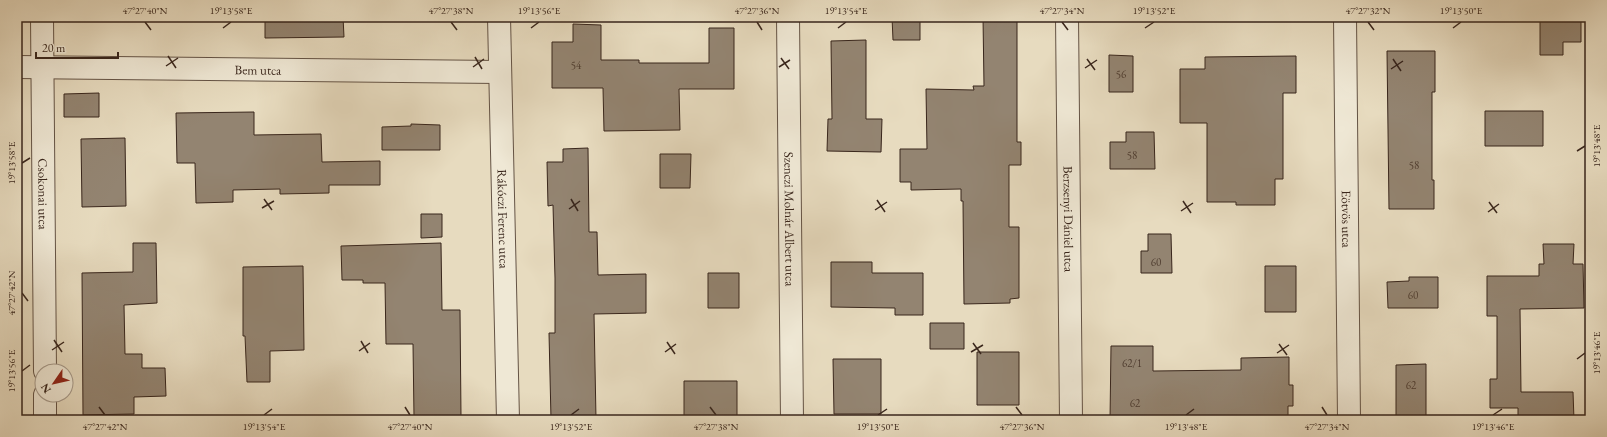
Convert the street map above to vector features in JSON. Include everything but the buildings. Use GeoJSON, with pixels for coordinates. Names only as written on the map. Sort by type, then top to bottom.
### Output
{"type":"FeatureCollection","features":[{"type":"Feature","properties":{"kind":"street","name":"Csokonai utca"},"geometry":{"type":"LineString","coordinates":[[42,17],[45,363]]}},
{"type":"Feature","properties":{"kind":"street","name":"Rákóczi Ferenc utca"},"geometry":{"type":"LineString","coordinates":[[499,17],[499,72],[508,420]]}},
{"type":"Feature","properties":{"kind":"street","name":"Szenczi Molnár Albert utca"},"geometry":{"type":"LineString","coordinates":[[788,17],[792,420]]}},
{"type":"Feature","properties":{"kind":"street","name":"Berzsenyi Dániel utca"},"geometry":{"type":"LineString","coordinates":[[1067,17],[1071,420]]}},
{"type":"Feature","properties":{"kind":"street","name":"Eötvös utca"},"geometry":{"type":"LineString","coordinates":[[1346,17],[1349,420]]}},
{"type":"Feature","properties":{"kind":"street","name":"Bem utca"},"geometry":{"type":"LineString","coordinates":[[17,67],[499,72]]}},
{"type":"Feature","properties":{"kind":"street"},"geometry":{"type":"LineString","coordinates":[[45,403],[45,420]]}}]}
